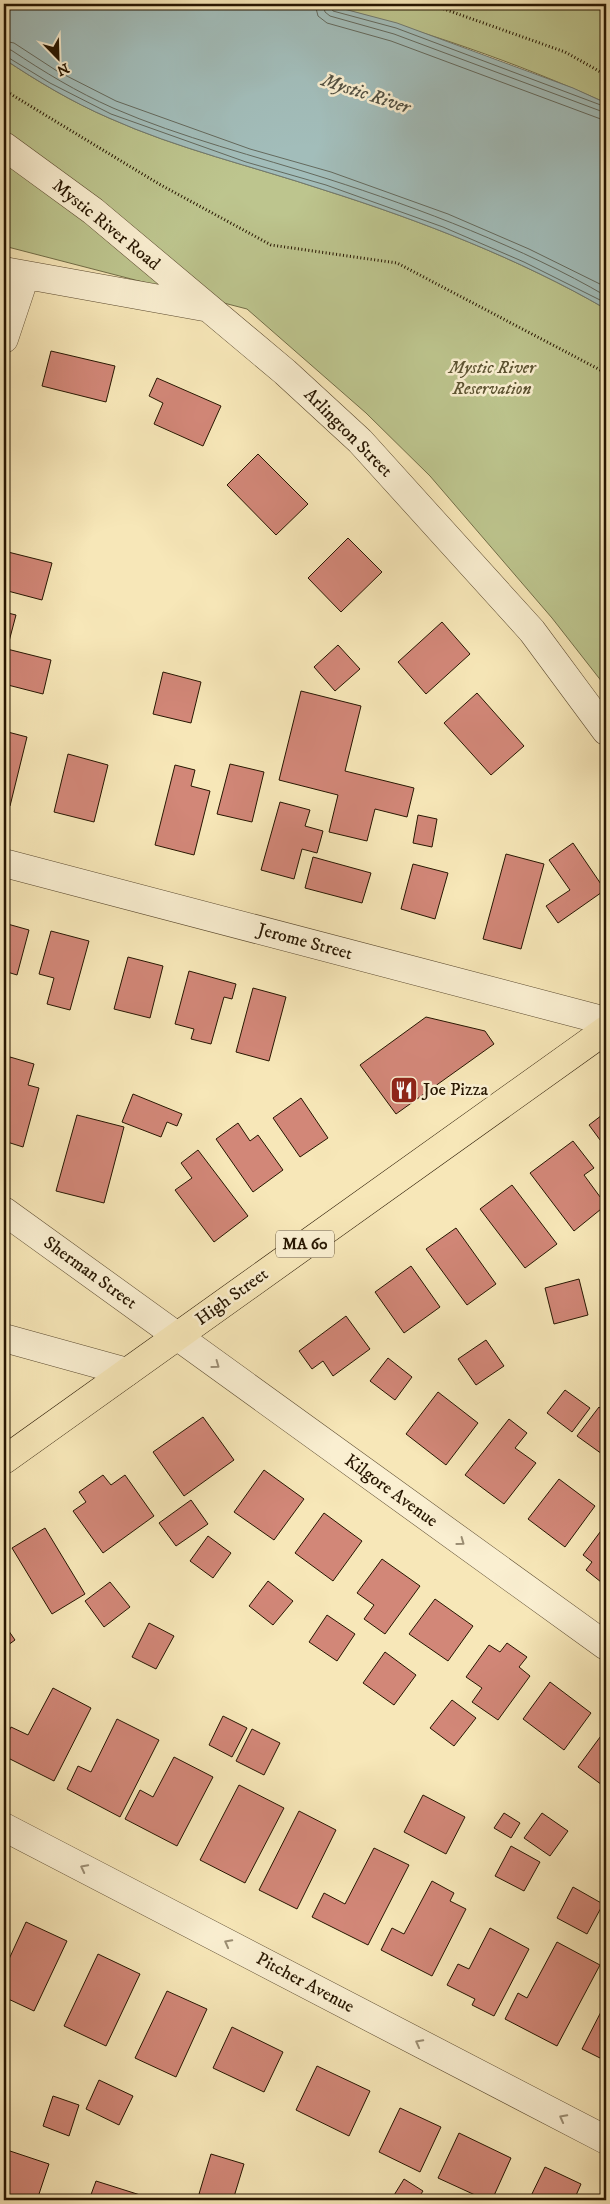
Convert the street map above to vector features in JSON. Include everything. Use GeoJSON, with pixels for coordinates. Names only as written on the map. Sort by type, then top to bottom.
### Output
{"type":"FeatureCollection","features":[{"type":"Feature","properties":{"kind":"main road","name":"High Street"},"geometry":{"type":"LineString","coordinates":[[4,1460],[606,1030]]}},
{"type":"Feature","properties":{"kind":"street","name":"Mystic River Road"},"geometry":{"type":"LineString","coordinates":[[4,146],[92,211],[206,308]]}},
{"type":"Feature","properties":{"kind":"street","name":"Arlington Street"},"geometry":{"type":"LineString","coordinates":[[14,273],[206,308],[285,372],[360,441],[532,631],[606,731]]}},
{"type":"Feature","properties":{"kind":"street"},"geometry":{"type":"LineString","coordinates":[[4,339],[14,273]]}},
{"type":"Feature","properties":{"kind":"street","name":"Jerome Street"},"geometry":{"type":"LineString","coordinates":[[4,863],[606,1022]]}},
{"type":"Feature","properties":{"kind":"street","name":"Sherman Street"},"geometry":{"type":"LineString","coordinates":[[4,1210],[177,1336]]}},
{"type":"Feature","properties":{"kind":"street","name":"Kilgore Avenue"},"geometry":{"type":"LineString","coordinates":[[177,1336],[606,1646]]}},
{"type":"Feature","properties":{"kind":"street"},"geometry":{"type":"LineString","coordinates":[[4,1338],[127,1372]]}},
{"type":"Feature","properties":{"kind":"street","name":"Pitcher Avenue"},"geometry":{"type":"LineString","coordinates":[[4,1827],[606,2140]]}},
{"type":"Feature","properties":{"kind":"path"},"geometry":{"type":"LineString","coordinates":[[430,4],[565,52],[606,76]]}},
{"type":"Feature","properties":{"kind":"path"},"geometry":{"type":"LineString","coordinates":[[4,90],[159,184],[272,245],[397,263],[606,373]]}},
{"type":"Feature","properties":{"kind":"green space"},"geometry":{"type":"Polygon","coordinates":[[[325,4],[595,4],[606,9],[606,103],[538,74],[468,48],[325,4]]]}},
{"type":"Feature","properties":{"kind":"green space","name":"Mystic River Reservation"},"geometry":{"type":"Polygon","coordinates":[[[4,59],[68,98],[135,129],[188,148],[297,181],[396,214],[504,257],[606,309],[606,687],[552,618],[430,476],[366,413],[247,309],[4,246],[4,59]]]}},
{"type":"Feature","properties":{"kind":"water","name":"Mystic River"},"geometry":{"type":"Polygon","coordinates":[[[4,4],[325,4],[397,23],[573,88],[606,103],[606,309],[504,257],[468,242],[396,214],[162,139],[82,105],[4,59],[4,4]]]}},
{"type":"Feature","properties":{"kind":"building"},"geometry":{"type":"Polygon","coordinates":[[[51,351],[115,366],[106,402],[42,386],[51,351]]]}},
{"type":"Feature","properties":{"kind":"building"},"geometry":{"type":"Polygon","coordinates":[[[157,378],[221,406],[203,446],[154,424],[163,403],[149,396],[157,378]]]}},
{"type":"Feature","properties":{"kind":"building"},"geometry":{"type":"Polygon","coordinates":[[[258,454],[308,504],[276,535],[227,485],[258,454]]]}},
{"type":"Feature","properties":{"kind":"building"},"geometry":{"type":"Polygon","coordinates":[[[348,538],[382,572],[341,612],[308,578],[348,538]]]}},
{"type":"Feature","properties":{"kind":"building"},"geometry":{"type":"Polygon","coordinates":[[[4,551],[52,563],[42,600],[4,590],[4,551]]]}},
{"type":"Feature","properties":{"kind":"building"},"geometry":{"type":"Polygon","coordinates":[[[4,612],[16,615],[7,649],[51,660],[43,694],[4,684],[4,612]]]}},
{"type":"Feature","properties":{"kind":"building"},"geometry":{"type":"Polygon","coordinates":[[[442,622],[470,654],[426,694],[398,662],[442,622]]]}},
{"type":"Feature","properties":{"kind":"building"},"geometry":{"type":"Polygon","coordinates":[[[338,645],[360,669],[335,691],[314,667],[338,645]]]}},
{"type":"Feature","properties":{"kind":"building"},"geometry":{"type":"Polygon","coordinates":[[[163,672],[201,682],[191,723],[153,714],[163,672]]]}},
{"type":"Feature","properties":{"kind":"building"},"geometry":{"type":"Polygon","coordinates":[[[301,691],[361,706],[345,771],[414,788],[407,817],[375,809],[367,841],[329,832],[338,795],[279,780],[301,691]]]}},
{"type":"Feature","properties":{"kind":"building"},"geometry":{"type":"Polygon","coordinates":[[[477,693],[524,746],[491,775],[444,723],[477,693]]]}},
{"type":"Feature","properties":{"kind":"building"},"geometry":{"type":"Polygon","coordinates":[[[4,731],[27,737],[10,806],[4,804],[4,731]]]}},
{"type":"Feature","properties":{"kind":"building"},"geometry":{"type":"Polygon","coordinates":[[[68,754],[108,765],[94,822],[54,812],[68,754]]]}},
{"type":"Feature","properties":{"kind":"building"},"geometry":{"type":"Polygon","coordinates":[[[230,764],[264,772],[252,822],[217,814],[230,764]]]}},
{"type":"Feature","properties":{"kind":"building"},"geometry":{"type":"Polygon","coordinates":[[[175,765],[195,770],[191,786],[210,791],[194,855],[155,845],[175,765]]]}},
{"type":"Feature","properties":{"kind":"building"},"geometry":{"type":"Polygon","coordinates":[[[280,802],[310,810],[305,826],[323,831],[317,853],[302,849],[294,879],[261,870],[280,802]]]}},
{"type":"Feature","properties":{"kind":"building"},"geometry":{"type":"Polygon","coordinates":[[[418,815],[437,819],[432,847],[413,843],[418,815]]]}},
{"type":"Feature","properties":{"kind":"building"},"geometry":{"type":"Polygon","coordinates":[[[573,843],[605,890],[558,923],[546,906],[570,890],[549,860],[573,843]]]}},
{"type":"Feature","properties":{"kind":"building"},"geometry":{"type":"Polygon","coordinates":[[[506,854],[544,864],[521,949],[483,939],[506,854]]]}},
{"type":"Feature","properties":{"kind":"building"},"geometry":{"type":"Polygon","coordinates":[[[313,857],[371,873],[362,903],[305,888],[313,857]]]}},
{"type":"Feature","properties":{"kind":"building"},"geometry":{"type":"Polygon","coordinates":[[[413,864],[448,873],[435,919],[401,909],[413,864]]]}},
{"type":"Feature","properties":{"kind":"building"},"geometry":{"type":"Polygon","coordinates":[[[4,923],[29,930],[17,975],[4,971],[4,923]]]}},
{"type":"Feature","properties":{"kind":"building"},"geometry":{"type":"Polygon","coordinates":[[[51,931],[89,941],[70,1010],[47,1004],[54,978],[39,974],[51,931]]]}},
{"type":"Feature","properties":{"kind":"building"},"geometry":{"type":"Polygon","coordinates":[[[128,957],[163,966],[150,1018],[114,1009],[128,957]]]}},
{"type":"Feature","properties":{"kind":"building"},"geometry":{"type":"Polygon","coordinates":[[[189,971],[236,984],[232,999],[224,997],[211,1044],[191,1039],[194,1029],[175,1024],[189,971]]]}},
{"type":"Feature","properties":{"kind":"building"},"geometry":{"type":"Polygon","coordinates":[[[253,988],[286,997],[269,1061],[236,1052],[253,988]]]}},
{"type":"Feature","properties":{"kind":"building","name":"Joe Pizza"},"geometry":{"type":"Polygon","coordinates":[[[426,1017],[485,1031],[494,1044],[396,1114],[360,1065],[426,1017]]]}},
{"type":"Feature","properties":{"kind":"building"},"geometry":{"type":"Polygon","coordinates":[[[10,1057],[34,1064],[28,1085],[39,1088],[23,1147],[4,1141],[4,1079],[10,1057]]]}},
{"type":"Feature","properties":{"kind":"building"},"geometry":{"type":"Polygon","coordinates":[[[133,1094],[182,1114],[177,1126],[167,1122],[161,1137],[122,1122],[133,1094]]]}},
{"type":"Feature","properties":{"kind":"building"},"geometry":{"type":"Polygon","coordinates":[[[301,1098],[328,1138],[300,1157],[273,1118],[301,1098]]]}},
{"type":"Feature","properties":{"kind":"building"},"geometry":{"type":"Polygon","coordinates":[[[606,1112],[606,1148],[589,1125],[606,1112]]]}},
{"type":"Feature","properties":{"kind":"building"},"geometry":{"type":"Polygon","coordinates":[[[77,1115],[124,1127],[104,1203],[56,1191],[77,1115]]]}},
{"type":"Feature","properties":{"kind":"building"},"geometry":{"type":"Polygon","coordinates":[[[238,1123],[250,1141],[258,1135],[283,1170],[253,1192],[216,1139],[238,1123]]]}},
{"type":"Feature","properties":{"kind":"building"},"geometry":{"type":"Polygon","coordinates":[[[573,1141],[594,1168],[584,1175],[606,1205],[574,1231],[530,1173],[573,1141]]]}},
{"type":"Feature","properties":{"kind":"building"},"geometry":{"type":"Polygon","coordinates":[[[198,1150],[248,1216],[214,1242],[175,1190],[192,1178],[181,1163],[198,1150]]]}},
{"type":"Feature","properties":{"kind":"building"},"geometry":{"type":"Polygon","coordinates":[[[512,1185],[557,1244],[525,1268],[480,1209],[512,1185]]]}},
{"type":"Feature","properties":{"kind":"building"},"geometry":{"type":"Polygon","coordinates":[[[456,1228],[496,1284],[467,1305],[426,1249],[456,1228]]]}},
{"type":"Feature","properties":{"kind":"building"},"geometry":{"type":"Polygon","coordinates":[[[411,1266],[440,1307],[404,1333],[375,1292],[411,1266]]]}},
{"type":"Feature","properties":{"kind":"building"},"geometry":{"type":"Polygon","coordinates":[[[579,1279],[588,1315],[554,1324],[545,1288],[579,1279]]]}},
{"type":"Feature","properties":{"kind":"building"},"geometry":{"type":"Polygon","coordinates":[[[346,1316],[370,1349],[333,1376],[323,1361],[312,1369],[299,1351],[346,1316]]]}},
{"type":"Feature","properties":{"kind":"building"},"geometry":{"type":"Polygon","coordinates":[[[486,1340],[504,1366],[476,1385],[458,1359],[486,1340]]]}},
{"type":"Feature","properties":{"kind":"building"},"geometry":{"type":"Polygon","coordinates":[[[388,1358],[412,1377],[395,1400],[370,1381],[388,1358]]]}},
{"type":"Feature","properties":{"kind":"building"},"geometry":{"type":"Polygon","coordinates":[[[565,1390],[590,1408],[572,1432],[547,1413],[565,1390]]]}},
{"type":"Feature","properties":{"kind":"building"},"geometry":{"type":"Polygon","coordinates":[[[438,1392],[478,1423],[446,1465],[406,1434],[438,1392]]]}},
{"type":"Feature","properties":{"kind":"building"},"geometry":{"type":"Polygon","coordinates":[[[599,1407],[606,1413],[606,1448],[602,1454],[577,1436],[599,1407]]]}},
{"type":"Feature","properties":{"kind":"building"},"geometry":{"type":"Polygon","coordinates":[[[203,1417],[234,1460],[184,1496],[153,1452],[203,1417]]]}},
{"type":"Feature","properties":{"kind":"building"},"geometry":{"type":"Polygon","coordinates":[[[509,1419],[527,1433],[515,1448],[536,1463],[504,1504],[465,1475],[509,1419]]]}},
{"type":"Feature","properties":{"kind":"building"},"geometry":{"type":"Polygon","coordinates":[[[264,1470],[304,1499],[274,1540],[234,1512],[264,1470]]]}},
{"type":"Feature","properties":{"kind":"building"},"geometry":{"type":"Polygon","coordinates":[[[103,1475],[111,1485],[125,1475],[154,1516],[103,1553],[73,1511],[86,1502],[79,1492],[103,1475]]]}},
{"type":"Feature","properties":{"kind":"building"},"geometry":{"type":"Polygon","coordinates":[[[559,1479],[595,1506],[565,1547],[528,1519],[559,1479]]]}},
{"type":"Feature","properties":{"kind":"building"},"geometry":{"type":"Polygon","coordinates":[[[191,1500],[208,1524],[176,1546],[159,1523],[191,1500]]]}},
{"type":"Feature","properties":{"kind":"building"},"geometry":{"type":"Polygon","coordinates":[[[324,1513],[362,1541],[333,1581],[295,1553],[324,1513]]]}},
{"type":"Feature","properties":{"kind":"building"},"geometry":{"type":"Polygon","coordinates":[[[606,1524],[606,1586],[586,1570],[592,1562],[583,1555],[606,1524]]]}},
{"type":"Feature","properties":{"kind":"building"},"geometry":{"type":"Polygon","coordinates":[[[45,1528],[85,1594],[52,1614],[12,1548],[45,1528]]]}},
{"type":"Feature","properties":{"kind":"building"},"geometry":{"type":"Polygon","coordinates":[[[208,1536],[231,1553],[213,1578],[190,1561],[208,1536]]]}},
{"type":"Feature","properties":{"kind":"building"},"geometry":{"type":"Polygon","coordinates":[[[382,1559],[420,1586],[385,1634],[364,1619],[374,1605],[357,1593],[382,1559]]]}},
{"type":"Feature","properties":{"kind":"building"},"geometry":{"type":"Polygon","coordinates":[[[268,1581],[293,1601],[273,1625],[249,1606],[268,1581]]]}},
{"type":"Feature","properties":{"kind":"building"},"geometry":{"type":"Polygon","coordinates":[[[110,1582],[130,1607],[104,1627],[85,1601],[110,1582]]]}},
{"type":"Feature","properties":{"kind":"building"},"geometry":{"type":"Polygon","coordinates":[[[435,1599],[473,1626],[448,1661],[409,1634],[435,1599]]]}},
{"type":"Feature","properties":{"kind":"building"},"geometry":{"type":"Polygon","coordinates":[[[327,1615],[355,1634],[337,1661],[309,1642],[327,1615]]]}},
{"type":"Feature","properties":{"kind":"building"},"geometry":{"type":"Polygon","coordinates":[[[149,1623],[174,1636],[156,1669],[132,1657],[149,1623]]]}},
{"type":"Feature","properties":{"kind":"building"},"geometry":{"type":"Polygon","coordinates":[[[4,1624],[15,1640],[4,1648],[4,1624]]]}},
{"type":"Feature","properties":{"kind":"building"},"geometry":{"type":"Polygon","coordinates":[[[507,1643],[527,1657],[519,1667],[530,1676],[498,1720],[472,1702],[482,1688],[466,1677],[489,1645],[500,1652],[507,1643]]]}},
{"type":"Feature","properties":{"kind":"building"},"geometry":{"type":"Polygon","coordinates":[[[385,1652],[416,1675],[394,1705],[363,1683],[385,1652]]]}},
{"type":"Feature","properties":{"kind":"building"},"geometry":{"type":"Polygon","coordinates":[[[550,1682],[591,1713],[564,1750],[523,1719],[550,1682]]]}},
{"type":"Feature","properties":{"kind":"building"},"geometry":{"type":"Polygon","coordinates":[[[53,1688],[91,1708],[54,1781],[4,1756],[4,1741],[11,1727],[28,1735],[53,1688]]]}},
{"type":"Feature","properties":{"kind":"building"},"geometry":{"type":"Polygon","coordinates":[[[452,1700],[476,1718],[454,1746],[430,1728],[452,1700]]]}},
{"type":"Feature","properties":{"kind":"building"},"geometry":{"type":"Polygon","coordinates":[[[223,1716],[247,1728],[232,1757],[209,1745],[223,1716]]]}},
{"type":"Feature","properties":{"kind":"building"},"geometry":{"type":"Polygon","coordinates":[[[117,1719],[159,1740],[120,1817],[67,1789],[78,1766],[91,1772],[117,1719]]]}},
{"type":"Feature","properties":{"kind":"building"},"geometry":{"type":"Polygon","coordinates":[[[252,1729],[280,1743],[264,1775],[236,1761],[252,1729]]]}},
{"type":"Feature","properties":{"kind":"building"},"geometry":{"type":"Polygon","coordinates":[[[606,1729],[606,1788],[578,1767],[606,1729]]]}},
{"type":"Feature","properties":{"kind":"building"},"geometry":{"type":"Polygon","coordinates":[[[174,1757],[213,1777],[177,1846],[125,1819],[140,1790],[153,1797],[174,1757]]]}},
{"type":"Feature","properties":{"kind":"building"},"geometry":{"type":"Polygon","coordinates":[[[239,1785],[284,1808],[245,1883],[200,1860],[239,1785]]]}},
{"type":"Feature","properties":{"kind":"building"},"geometry":{"type":"Polygon","coordinates":[[[423,1795],[465,1817],[446,1854],[404,1832],[423,1795]]]}},
{"type":"Feature","properties":{"kind":"building"},"geometry":{"type":"Polygon","coordinates":[[[299,1811],[336,1830],[297,1909],[259,1890],[299,1811]]]}},
{"type":"Feature","properties":{"kind":"building"},"geometry":{"type":"Polygon","coordinates":[[[504,1813],[520,1823],[511,1838],[494,1828],[504,1813]]]}},
{"type":"Feature","properties":{"kind":"building"},"geometry":{"type":"Polygon","coordinates":[[[542,1813],[568,1831],[550,1856],[524,1838],[542,1813]]]}},
{"type":"Feature","properties":{"kind":"building"},"geometry":{"type":"Polygon","coordinates":[[[511,1846],[540,1862],[524,1891],[495,1876],[511,1846]]]}},
{"type":"Feature","properties":{"kind":"building"},"geometry":{"type":"Polygon","coordinates":[[[374,1848],[409,1865],[368,1945],[312,1917],[324,1893],[345,1904],[374,1848]]]}},
{"type":"Feature","properties":{"kind":"building"},"geometry":{"type":"Polygon","coordinates":[[[432,1881],[454,1893],[450,1901],[466,1909],[432,1976],[381,1950],[392,1928],[404,1934],[432,1881]]]}},
{"type":"Feature","properties":{"kind":"building"},"geometry":{"type":"Polygon","coordinates":[[[573,1887],[603,1904],[587,1934],[557,1918],[573,1887]]]}},
{"type":"Feature","properties":{"kind":"building"},"geometry":{"type":"Polygon","coordinates":[[[26,1922],[67,1941],[34,2011],[4,1997],[4,1970],[26,1922]]]}},
{"type":"Feature","properties":{"kind":"building"},"geometry":{"type":"Polygon","coordinates":[[[490,1928],[529,1949],[494,2016],[472,2005],[475,1999],[447,1985],[458,1964],[469,1969],[490,1928]]]}},
{"type":"Feature","properties":{"kind":"building"},"geometry":{"type":"Polygon","coordinates":[[[557,1942],[600,1965],[557,2046],[505,2019],[518,1993],[527,1998],[557,1942]]]}},
{"type":"Feature","properties":{"kind":"building"},"geometry":{"type":"Polygon","coordinates":[[[98,1954],[140,1974],[106,2046],[64,2026],[98,1954]]]}},
{"type":"Feature","properties":{"kind":"building"},"geometry":{"type":"Polygon","coordinates":[[[167,1991],[207,2009],[176,2077],[135,2058],[167,1991]]]}},
{"type":"Feature","properties":{"kind":"building"},"geometry":{"type":"Polygon","coordinates":[[[606,2002],[606,2061],[582,2049],[606,2002]]]}},
{"type":"Feature","properties":{"kind":"building"},"geometry":{"type":"Polygon","coordinates":[[[232,2027],[283,2052],[264,2092],[213,2068],[232,2027]]]}},
{"type":"Feature","properties":{"kind":"building"},"geometry":{"type":"Polygon","coordinates":[[[317,2066],[370,2091],[349,2136],[296,2110],[317,2066]]]}},
{"type":"Feature","properties":{"kind":"building"},"geometry":{"type":"Polygon","coordinates":[[[99,2080],[133,2096],[119,2125],[86,2109],[99,2080]]]}},
{"type":"Feature","properties":{"kind":"building"},"geometry":{"type":"Polygon","coordinates":[[[53,2096],[79,2105],[69,2136],[43,2126],[53,2096]]]}},
{"type":"Feature","properties":{"kind":"building"},"geometry":{"type":"Polygon","coordinates":[[[400,2108],[441,2127],[420,2172],[379,2152],[400,2108]]]}},
{"type":"Feature","properties":{"kind":"building"},"geometry":{"type":"Polygon","coordinates":[[[459,2133],[511,2158],[492,2200],[486,2200],[438,2178],[459,2133]]]}},
{"type":"Feature","properties":{"kind":"building"},"geometry":{"type":"Polygon","coordinates":[[[4,2149],[49,2164],[37,2200],[4,2200],[4,2149]]]}},
{"type":"Feature","properties":{"kind":"building"},"geometry":{"type":"Polygon","coordinates":[[[211,2154],[244,2164],[233,2200],[221,2200],[199,2194],[211,2154]]]}},
{"type":"Feature","properties":{"kind":"building"},"geometry":{"type":"Polygon","coordinates":[[[545,2167],[581,2184],[574,2200],[529,2200],[545,2167]]]}},
{"type":"Feature","properties":{"kind":"building"},"geometry":{"type":"Polygon","coordinates":[[[404,2179],[423,2191],[417,2200],[391,2200],[404,2179]]]}},
{"type":"Feature","properties":{"kind":"building"},"geometry":{"type":"Polygon","coordinates":[[[96,2181],[156,2200],[89,2200],[96,2181]]]}},
{"type":"Feature","properties":{"kind":"place","name":"Joe Pizza"},"geometry":{"type":"Point","coordinates":[404,1090]}}]}
